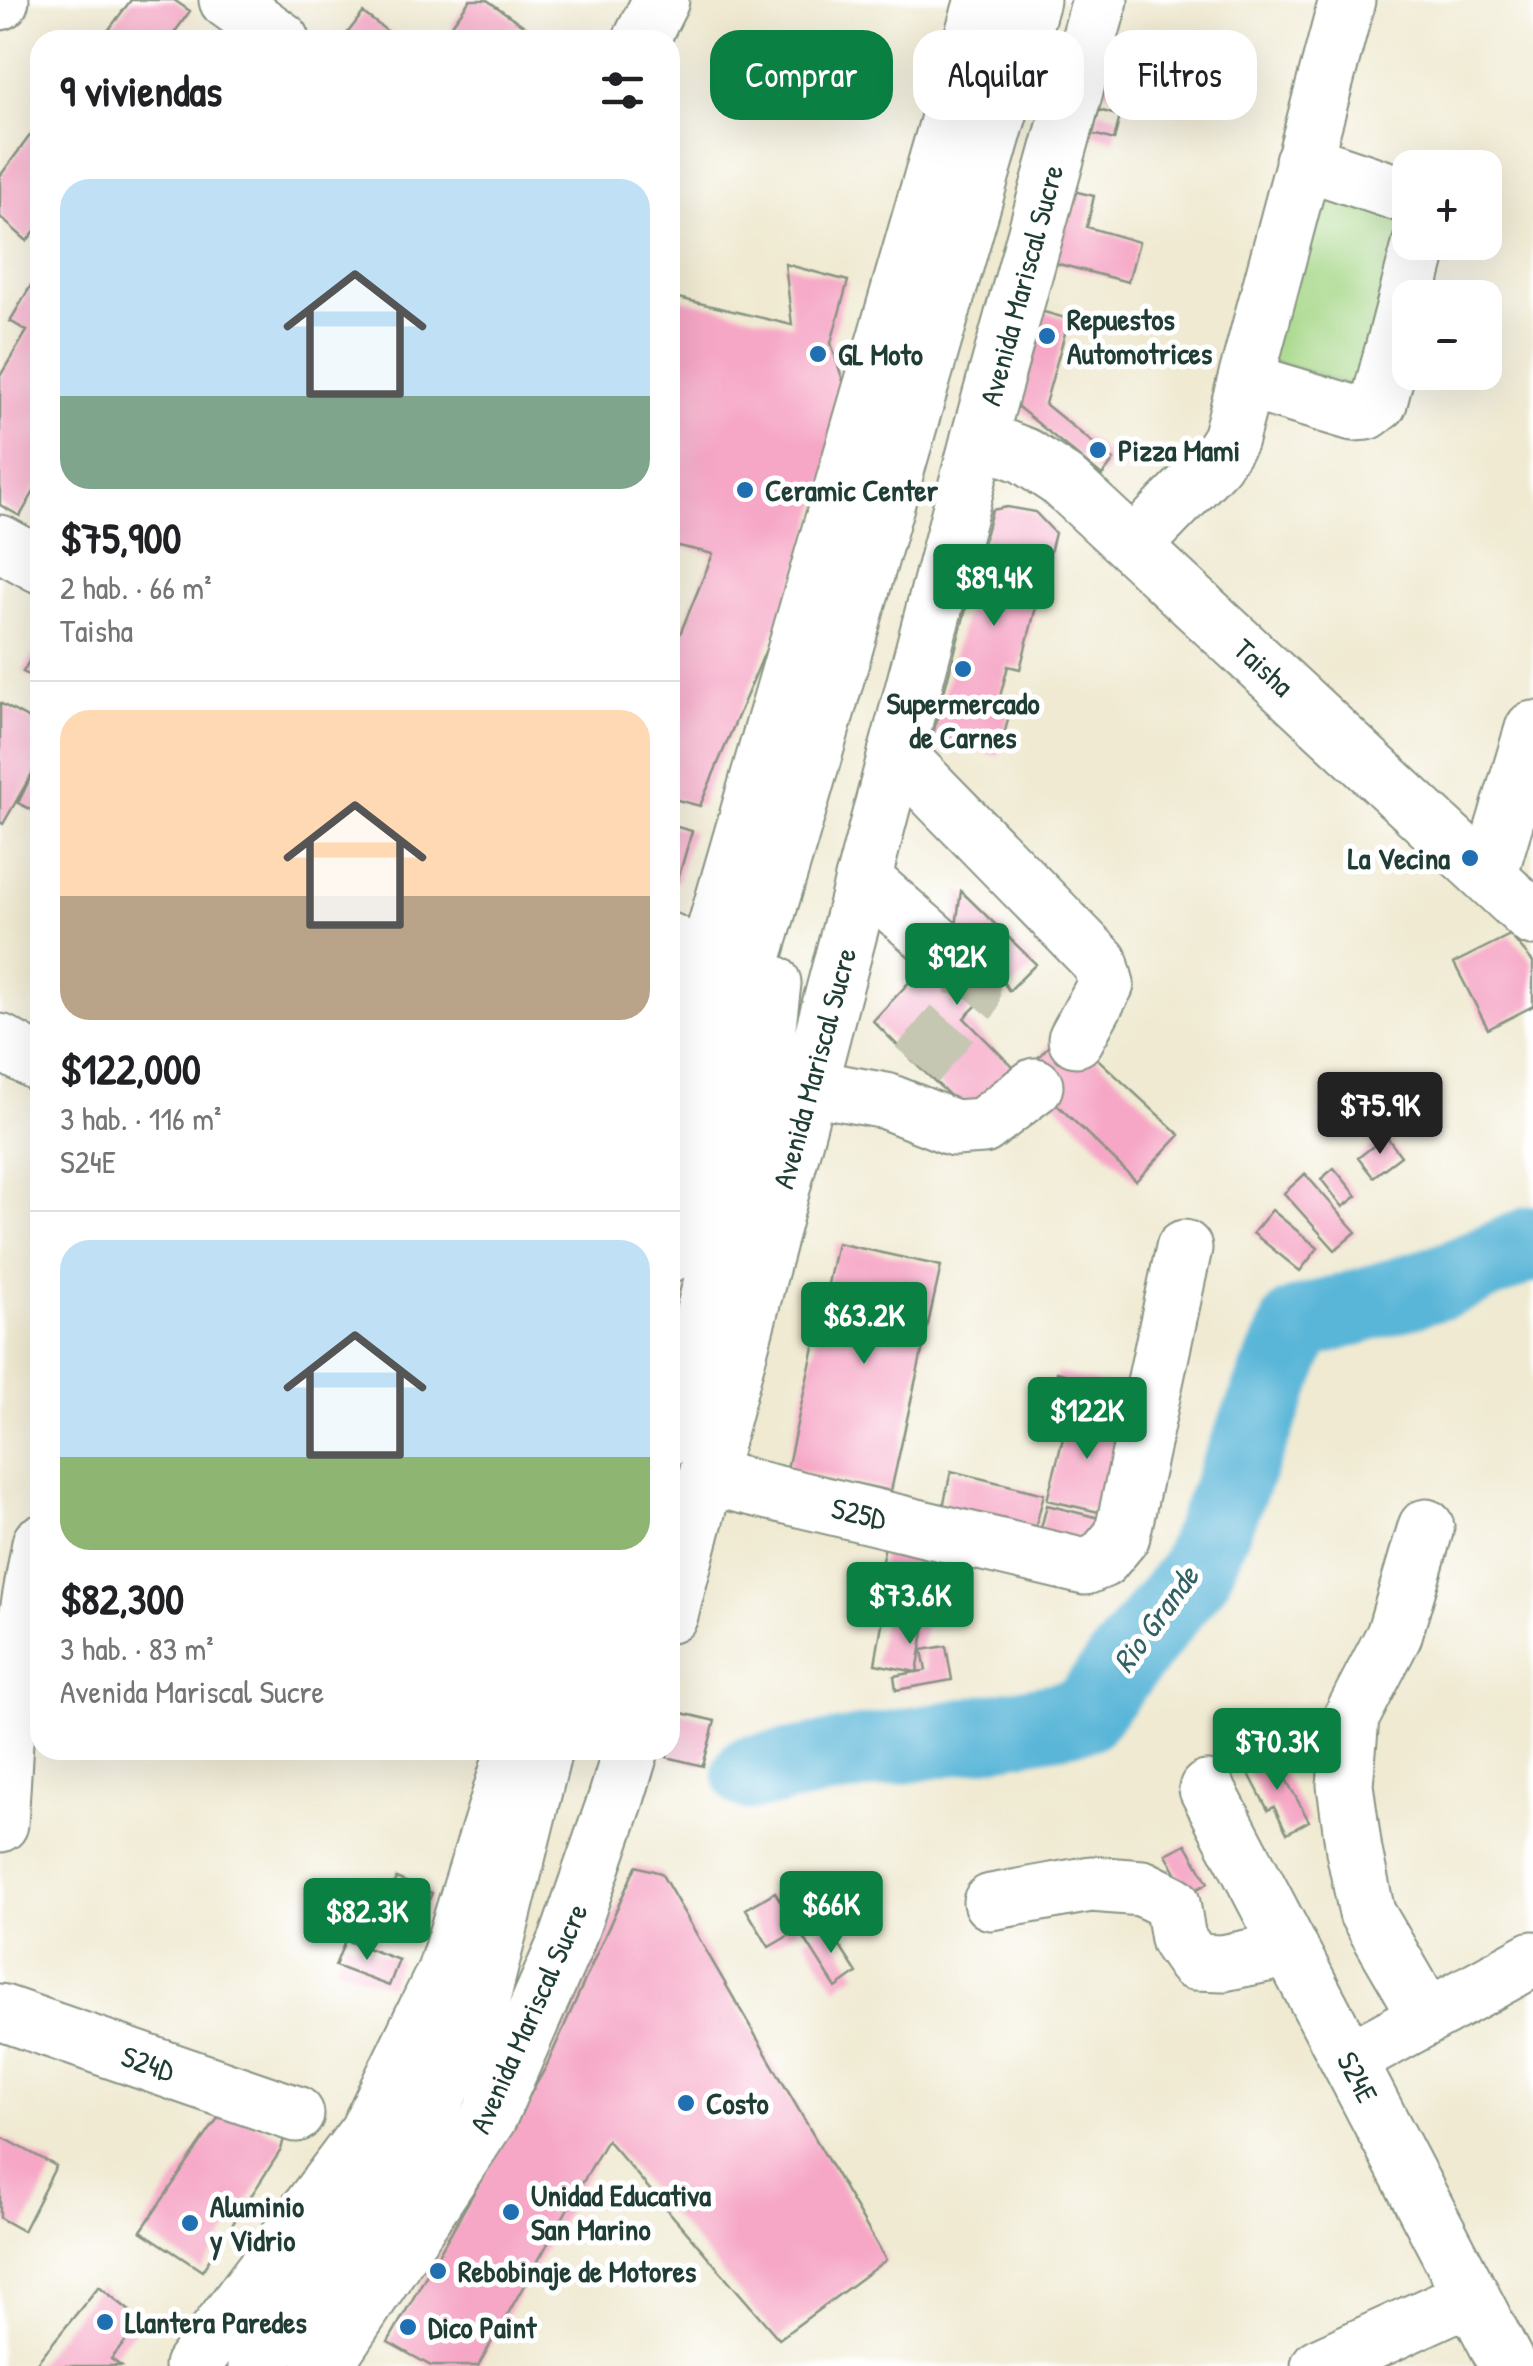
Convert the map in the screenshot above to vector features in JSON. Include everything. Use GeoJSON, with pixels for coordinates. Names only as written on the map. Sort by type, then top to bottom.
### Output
{"type":"FeatureCollection","features":[{"type":"Feature","properties":{"kind":"main road"},"geometry":{"type":"LineString","coordinates":[[645,30],[661,0]]}},
{"type":"Feature","properties":{"kind":"main road"},"geometry":{"type":"LineString","coordinates":[[680,1021],[688,952],[983,0]]}},
{"type":"Feature","properties":{"kind":"main road"},"geometry":{"type":"LineString","coordinates":[[680,1217],[722,1060],[1032,0]]}},
{"type":"Feature","properties":{"kind":"main road","name":"Avenida Mariscal Sucre"},"geometry":{"type":"LineString","coordinates":[[680,1578],[979,438],[1100,0]]}},
{"type":"Feature","properties":{"kind":"main road"},"geometry":{"type":"LineString","coordinates":[[1134,546],[1215,462],[1230,439],[1347,0]]}},
{"type":"Feature","properties":{"kind":"main road"},"geometry":{"type":"LineString","coordinates":[[1303,161],[1392,191]]}},
{"type":"Feature","properties":{"kind":"main road"},"geometry":{"type":"LineString","coordinates":[[1246,381],[1352,412],[1367,412],[1379,404],[1416,260]]}},
{"type":"Feature","properties":{"kind":"main road","name":"Taisha"},"geometry":{"type":"LineString","coordinates":[[979,438],[1024,456],[1063,481],[1533,918]]}},
{"type":"Feature","properties":{"kind":"main road"},"geometry":{"type":"LineString","coordinates":[[1488,876],[1533,729]]}},
{"type":"Feature","properties":{"kind":"main road"},"geometry":{"type":"LineString","coordinates":[[896,753],[1100,962],[1106,984],[1076,1038]]}},
{"type":"Feature","properties":{"kind":"main road"},"geometry":{"type":"LineString","coordinates":[[680,1401],[735,1195],[764,1060],[789,841]]}},
{"type":"Feature","properties":{"kind":"main road"},"geometry":{"type":"LineString","coordinates":[[863,879],[942,948]]}},
{"type":"Feature","properties":{"kind":"main road"},"geometry":{"type":"LineString","coordinates":[[0,1042],[30,1058]]}},
{"type":"Feature","properties":{"kind":"main road"},"geometry":{"type":"LineString","coordinates":[[809,1088],[901,1083],[954,1128],[983,1126],[1035,1086]]}},
{"type":"Feature","properties":{"kind":"main road","name":"S25D"},"geometry":{"type":"LineString","coordinates":[[707,1477],[1085,1567],[1102,1560],[1122,1536],[1184,1248]]}},
{"type":"Feature","properties":{"kind":"main road"},"geometry":{"type":"LineString","coordinates":[[1426,1527],[1394,1635],[1351,1718],[1345,1785],[1367,1913],[1427,2016]]}},
{"type":"Feature","properties":{"kind":"main road"},"geometry":{"type":"LineString","coordinates":[[0,1824],[3,1742],[30,1597]]}},
{"type":"Feature","properties":{"kind":"main road"},"geometry":{"type":"LineString","coordinates":[[192,2366],[368,2132],[445,1971],[511,1760]]}},
{"type":"Feature","properties":{"kind":"main road"},"geometry":{"type":"LineString","coordinates":[[256,2366],[387,2192],[476,2023],[542,1760]]}},
{"type":"Feature","properties":{"kind":"main road"},"geometry":{"type":"LineString","coordinates":[[504,1915],[569,1760]]}},
{"type":"Feature","properties":{"kind":"main road","name":"Avenida Mariscal Sucre"},"geometry":{"type":"LineString","coordinates":[[341,2359],[490,2118],[567,1940],[628,1760]]}},
{"type":"Feature","properties":{"kind":"main road","name":"S24E"},"geometry":{"type":"LineString","coordinates":[[1207,1788],[1508,2366]]}},
{"type":"Feature","properties":{"kind":"main road"},"geometry":{"type":"LineString","coordinates":[[991,1902],[1090,1884],[1142,1888],[1172,1903],[1178,1939],[1194,1962],[1223,1963],[1291,1949]]}},
{"type":"Feature","properties":{"kind":"main road"},"geometry":{"type":"LineString","coordinates":[[1349,2060],[1533,1959]]}},
{"type":"Feature","properties":{"kind":"main road","name":"S24D"},"geometry":{"type":"LineString","coordinates":[[0,2012],[296,2114]]}},
{"type":"Feature","properties":{"kind":"main road"},"geometry":{"type":"LineString","coordinates":[[1318,2366],[1472,2296]]}},
{"type":"Feature","properties":{"kind":"green space"},"geometry":{"type":"Polygon","coordinates":[[[1315,187],[1392,210],[1392,260],[1398,260],[1362,389],[1265,361],[1315,187]]]}},
{"type":"Feature","properties":{"kind":"building"},"geometry":{"type":"Polygon","coordinates":[[[131,0],[174,0],[190,11],[176,30],[108,30],[131,0]]]}},
{"type":"Feature","properties":{"kind":"building"},"geometry":{"type":"Polygon","coordinates":[[[470,0],[487,0],[530,30],[457,30],[451,26],[470,0]]]}},
{"type":"Feature","properties":{"kind":"building"},"geometry":{"type":"Polygon","coordinates":[[[363,13],[386,30],[350,30],[363,13]]]}},
{"type":"Feature","properties":{"kind":"building"},"geometry":{"type":"Polygon","coordinates":[[[1104,55],[1104,91],[1094,88],[1104,55]]]}},
{"type":"Feature","properties":{"kind":"building"},"geometry":{"type":"Polygon","coordinates":[[[1099,110],[1104,111],[1104,120],[1119,120],[1114,140],[1093,134],[1099,110]]]}},
{"type":"Feature","properties":{"kind":"building"},"geometry":{"type":"Polygon","coordinates":[[[30,136],[27,241],[0,217],[0,176],[30,136]]]}},
{"type":"Feature","properties":{"kind":"building"},"geometry":{"type":"Polygon","coordinates":[[[1069,190],[1094,196],[1087,227],[1139,242],[1128,282],[1051,262],[1069,190]]]}},
{"type":"Feature","properties":{"kind":"building"},"geometry":{"type":"Polygon","coordinates":[[[785,264],[848,281],[831,343],[849,400],[797,576],[700,806],[680,801],[680,634],[713,554],[680,546],[680,298],[792,325],[785,264]]]}},
{"type":"Feature","properties":{"kind":"building"},"geometry":{"type":"Polygon","coordinates":[[[30,287],[30,498],[20,516],[0,505],[0,376],[27,331],[10,321],[30,287]]]}},
{"type":"Feature","properties":{"kind":"building"},"geometry":{"type":"Polygon","coordinates":[[[1037,310],[1069,319],[1045,404],[1114,460],[1102,476],[1012,402],[1037,310]]]}},
{"type":"Feature","properties":{"kind":"building"},"geometry":{"type":"Polygon","coordinates":[[[1007,507],[1035,512],[1055,533],[1020,669],[1008,666],[997,708],[1010,711],[999,756],[932,738],[992,510],[1007,507]]]}},
{"type":"Feature","properties":{"kind":"building"},"geometry":{"type":"Polygon","coordinates":[[[0,703],[30,720],[30,777],[3,824],[0,703]]]}},
{"type":"Feature","properties":{"kind":"building"},"geometry":{"type":"Polygon","coordinates":[[[30,778],[30,809],[18,803],[30,778]]]}},
{"type":"Feature","properties":{"kind":"building"},"geometry":{"type":"Polygon","coordinates":[[[680,828],[692,831],[680,872],[680,828]]]}},
{"type":"Feature","properties":{"kind":"building"},"geometry":{"type":"Polygon","coordinates":[[[961,891],[1036,964],[1009,991],[1002,980],[964,1018],[1014,1068],[972,1116],[873,1021],[955,933],[961,891]]]}},
{"type":"Feature","properties":{"kind":"building"},"geometry":{"type":"Polygon","coordinates":[[[1510,935],[1533,962],[1533,1006],[1488,1029],[1454,963],[1510,935]]]}},
{"type":"Feature","properties":{"kind":"building"},"geometry":{"type":"Polygon","coordinates":[[[1066,1027],[1180,1135],[1136,1181],[1024,1073],[1066,1027]]]}},
{"type":"Feature","properties":{"kind":"building"},"geometry":{"type":"Polygon","coordinates":[[[1386,1136],[1401,1156],[1373,1177],[1358,1158],[1386,1136]]]}},
{"type":"Feature","properties":{"kind":"building"},"geometry":{"type":"Polygon","coordinates":[[[1334,1168],[1357,1196],[1343,1207],[1321,1179],[1334,1168]]]}},
{"type":"Feature","properties":{"kind":"building"},"geometry":{"type":"Polygon","coordinates":[[[1305,1174],[1356,1232],[1335,1250],[1284,1193],[1305,1174]]]}},
{"type":"Feature","properties":{"kind":"building"},"geometry":{"type":"Polygon","coordinates":[[[1272,1210],[1318,1248],[1300,1271],[1253,1233],[1272,1210]]]}},
{"type":"Feature","properties":{"kind":"building"},"geometry":{"type":"Polygon","coordinates":[[[837,1243],[941,1266],[891,1491],[787,1469],[837,1243]]]}},
{"type":"Feature","properties":{"kind":"building"},"geometry":{"type":"Polygon","coordinates":[[[1057,1372],[1117,1388],[1108,1415],[1048,1403],[1057,1372]]]}},
{"type":"Feature","properties":{"kind":"building"},"geometry":{"type":"Polygon","coordinates":[[[1070,1411],[1126,1424],[1103,1513],[1047,1500],[1070,1411]]]}},
{"type":"Feature","properties":{"kind":"building"},"geometry":{"type":"Polygon","coordinates":[[[951,1471],[1044,1494],[1035,1529],[943,1507],[951,1471]]]}},
{"type":"Feature","properties":{"kind":"building"},"geometry":{"type":"Polygon","coordinates":[[[1047,1505],[1103,1519],[1093,1558],[1037,1544],[1047,1505]]]}},
{"type":"Feature","properties":{"kind":"building"},"geometry":{"type":"Polygon","coordinates":[[[886,1541],[953,1555],[942,1608],[875,1594],[886,1541]]]}},
{"type":"Feature","properties":{"kind":"building"},"geometry":{"type":"Polygon","coordinates":[[[886,1601],[928,1609],[917,1672],[926,1670],[922,1650],[946,1646],[952,1680],[896,1690],[894,1676],[916,1672],[875,1664],[886,1601]]]}},
{"type":"Feature","properties":{"kind":"building"},"geometry":{"type":"Polygon","coordinates":[[[680,1712],[715,1721],[703,1766],[679,1760],[680,1712]]]}},
{"type":"Feature","properties":{"kind":"building"},"geometry":{"type":"Polygon","coordinates":[[[1272,1754],[1309,1821],[1287,1833],[1274,1807],[1268,1810],[1246,1768],[1272,1754]]]}},
{"type":"Feature","properties":{"kind":"building"},"geometry":{"type":"Polygon","coordinates":[[[1186,1844],[1208,1883],[1188,1894],[1166,1854],[1186,1844]]]}},
{"type":"Feature","properties":{"kind":"building","name":"Costo"},"geometry":{"type":"Polygon","coordinates":[[[636,1866],[661,1873],[886,2260],[779,2339],[607,2140],[478,2366],[431,2366],[388,2342],[546,2067],[636,1866]]]}},
{"type":"Feature","properties":{"kind":"building"},"geometry":{"type":"Polygon","coordinates":[[[396,1878],[432,1893],[420,1922],[385,1908],[396,1878]]]}},
{"type":"Feature","properties":{"kind":"building"},"geometry":{"type":"Polygon","coordinates":[[[775,1892],[798,1930],[769,1947],[746,1909],[775,1892]]]}},
{"type":"Feature","properties":{"kind":"building"},"geometry":{"type":"Polygon","coordinates":[[[826,1925],[857,1973],[836,1988],[805,1939],[826,1925]]]}},
{"type":"Feature","properties":{"kind":"building"},"geometry":{"type":"Polygon","coordinates":[[[345,1940],[399,1960],[389,1986],[335,1966],[345,1940]]]}},
{"type":"Feature","properties":{"kind":"building"},"geometry":{"type":"Polygon","coordinates":[[[224,2109],[284,2138],[281,2150],[202,2271],[141,2231],[224,2109]]]}},
{"type":"Feature","properties":{"kind":"building"},"geometry":{"type":"Polygon","coordinates":[[[0,2136],[56,2166],[23,2231],[0,2218],[0,2136]]]}},
{"type":"Feature","properties":{"kind":"building"},"geometry":{"type":"Polygon","coordinates":[[[99,2286],[142,2321],[111,2359],[121,2366],[34,2366],[99,2286]]]}},
{"type":"Feature","properties":{"kind":"waterway","name":"Rio Grande"},"geometry":{"type":"LineString","coordinates":[[750,1773],[1083,1715],[1194,1574],[1298,1325],[1447,1280],[1533,1243]]}},
{"type":"Feature","properties":{"kind":"tunnel"},"geometry":{"type":"LineString","coordinates":[[917,1065],[972,999],[969,977],[942,948]]}},
{"type":"Feature","properties":{"kind":"place","name":"Repuestos Automotrices"},"geometry":{"type":"Point","coordinates":[1047,336]}},
{"type":"Feature","properties":{"kind":"place","name":"GL Moto"},"geometry":{"type":"Point","coordinates":[818,354]}},
{"type":"Feature","properties":{"kind":"place","name":"Pizza Mami"},"geometry":{"type":"Point","coordinates":[1098,450]}},
{"type":"Feature","properties":{"kind":"place","name":"Ceramic Center"},"geometry":{"type":"Point","coordinates":[745,490]}},
{"type":"Feature","properties":{"kind":"place","name":"Supermercado de Carnes"},"geometry":{"type":"Point","coordinates":[963,669]}},
{"type":"Feature","properties":{"kind":"place","name":"La Vecina"},"geometry":{"type":"Point","coordinates":[1470,858]}},
{"type":"Feature","properties":{"kind":"place","name":"Costo"},"geometry":{"type":"Point","coordinates":[686,2103]}},
{"type":"Feature","properties":{"kind":"place","name":"Unidad Educativa San Marino"},"geometry":{"type":"Point","coordinates":[511,2212]}},
{"type":"Feature","properties":{"kind":"place","name":"Aluminio y Vidrio"},"geometry":{"type":"Point","coordinates":[190,2223]}},
{"type":"Feature","properties":{"kind":"place","name":"Rebobinaje de Motores"},"geometry":{"type":"Point","coordinates":[438,2271]}},
{"type":"Feature","properties":{"kind":"place","name":"Llantera Paredes"},"geometry":{"type":"Point","coordinates":[105,2322]}},
{"type":"Feature","properties":{"kind":"place","name":"Dico Paint"},"geometry":{"type":"Point","coordinates":[408,2327]}}]}
